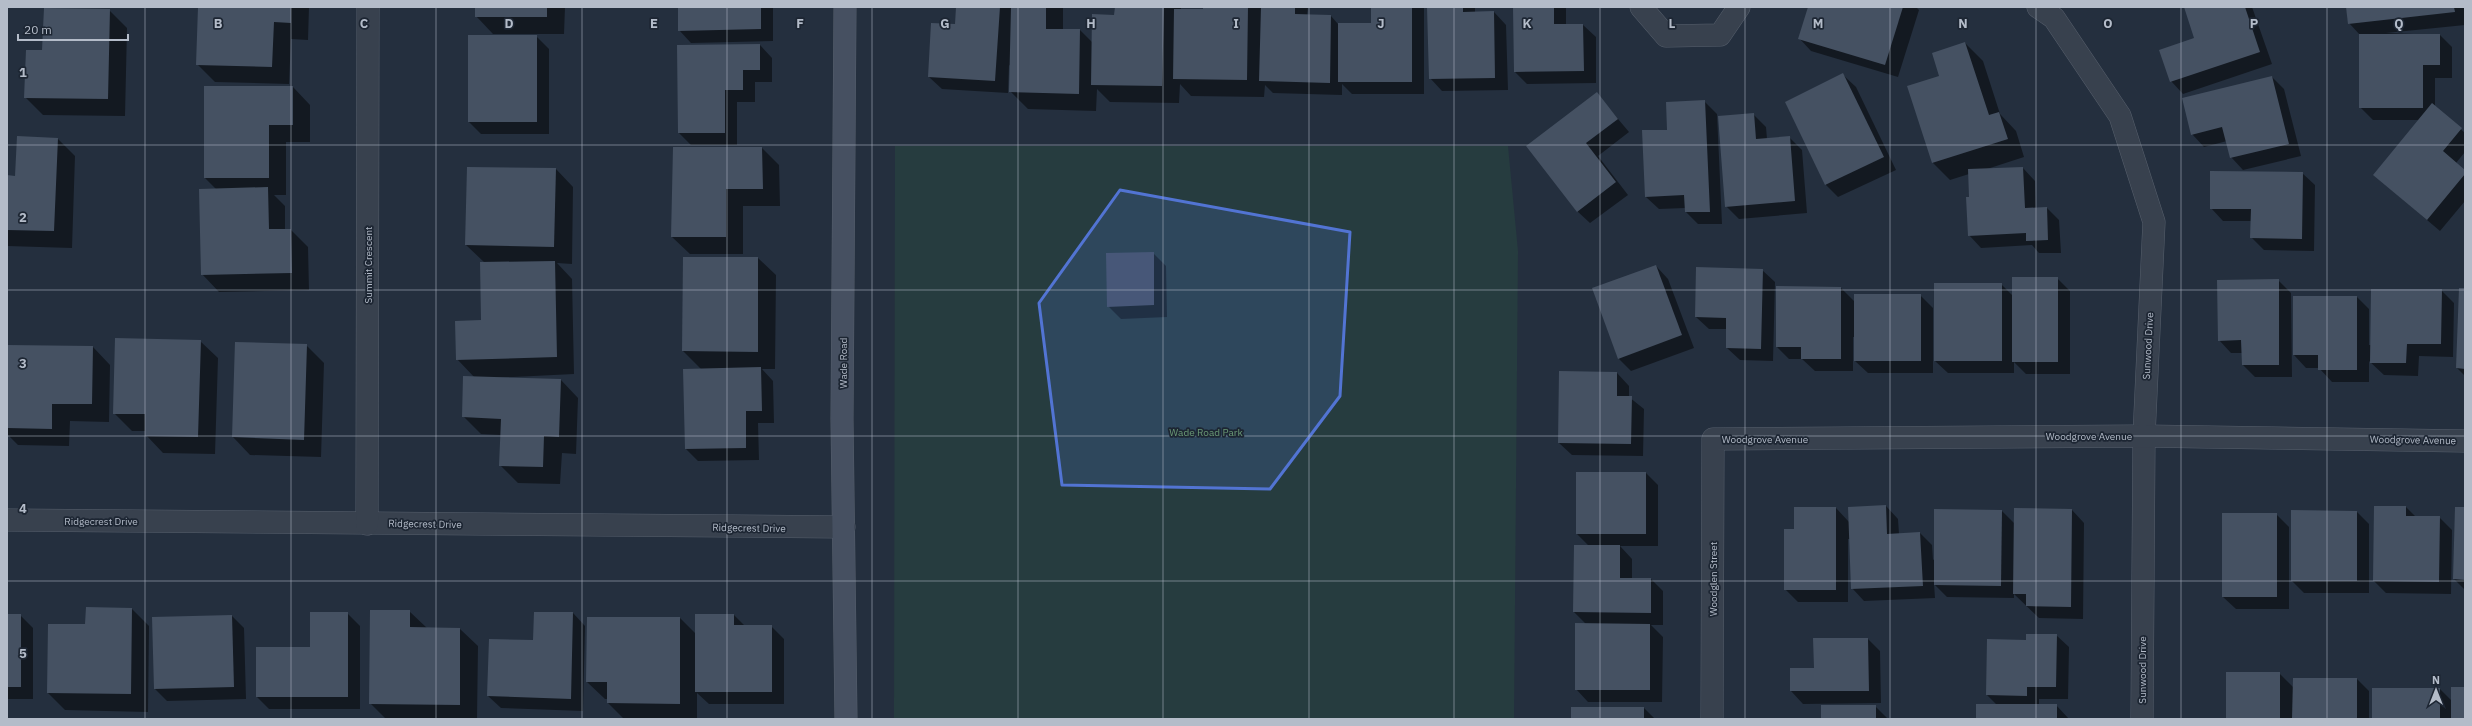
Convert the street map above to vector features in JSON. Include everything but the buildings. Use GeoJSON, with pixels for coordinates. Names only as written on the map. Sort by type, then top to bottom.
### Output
{"type":"FeatureCollection","features":[{"type":"Feature","properties":{"kind":"street","name":"Summit Crescent"},"geometry":{"type":"LineString","coordinates":[[367,524],[368,7]]}},
{"type":"Feature","properties":{"kind":"street","name":"Wade Road"},"geometry":{"type":"LineString","coordinates":[[845,7],[844,527],[846,719]]}},
{"type":"Feature","properties":{"kind":"street"},"geometry":{"type":"LineString","coordinates":[[1641,7],[1666,36],[1720,36],[1739,7]]}},
{"type":"Feature","properties":{"kind":"street","name":"Sunwood Drive"},"geometry":{"type":"LineString","coordinates":[[2054,11],[2120,116],[2154,222],[2144,436],[2142,719]]}},
{"type":"Feature","properties":{"kind":"street","name":"Woodgrove Avenue"},"geometry":{"type":"LineString","coordinates":[[1713,439],[2144,436],[2465,441]]}},
{"type":"Feature","properties":{"kind":"street","name":"Woodglen Street"},"geometry":{"type":"LineString","coordinates":[[1712,719],[1713,439]]}},
{"type":"Feature","properties":{"kind":"street","name":"Ridgecrest Drive"},"geometry":{"type":"LineString","coordinates":[[7,520],[844,527]]}},
{"type":"Feature","properties":{"kind":"highlighted area"},"geometry":{"type":"Polygon","coordinates":[[[1120,190],[1350,232],[1340,396],[1270,489],[1062,485],[1039,303],[1120,190]]]}},
{"type":"Feature","properties":{"kind":"green space","name":"Wade Road Park"},"geometry":{"type":"Polygon","coordinates":[[[895,146],[1508,146],[1518,251],[1514,719],[894,719],[895,146]]]}}]}
